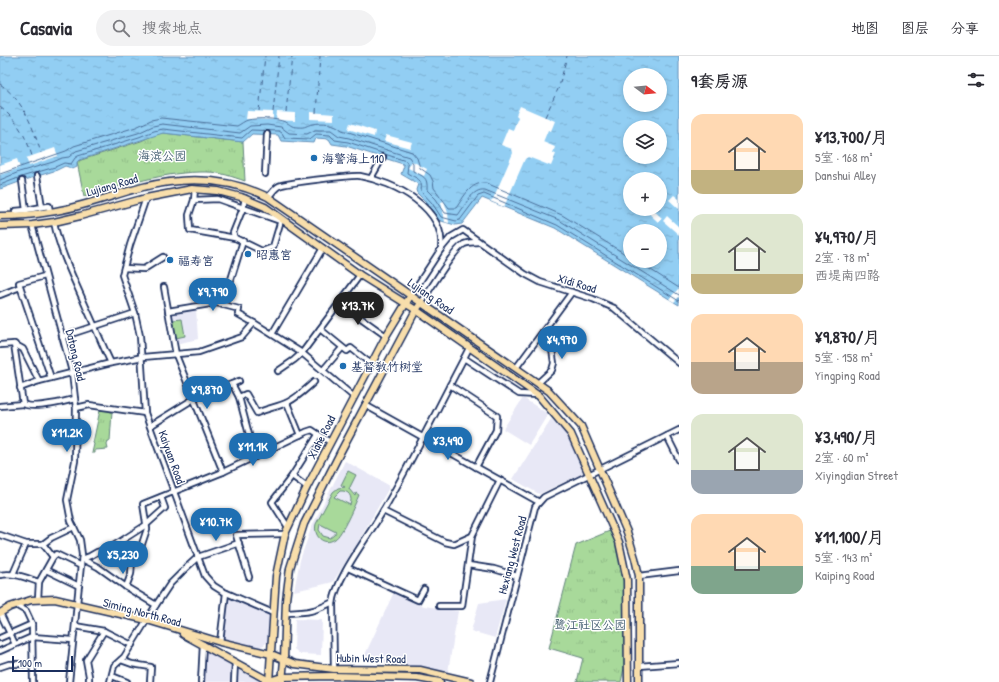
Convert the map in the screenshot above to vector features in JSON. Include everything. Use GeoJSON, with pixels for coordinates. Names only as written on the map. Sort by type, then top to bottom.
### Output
{"type":"FeatureCollection","features":[{"type":"Feature","properties":{"kind":"main road","name":"Lujiang Road"},"geometry":{"type":"LineString","coordinates":[[0,216],[17,216],[50,212],[87,204],[144,187],[196,179],[226,182],[255,190],[268,197],[422,302],[538,383],[549,391],[581,426],[627,532],[639,576],[640,681]]}},
{"type":"Feature","properties":{"kind":"main road","name":"Lujiang Road"},"geometry":{"type":"LineString","coordinates":[[0,226],[32,225],[54,222],[146,198],[195,189],[218,191],[245,198],[266,207],[281,220],[360,275],[405,305],[416,310],[539,396],[571,434],[619,542],[628,580],[628,682]]}},
{"type":"Feature","properties":{"kind":"main road","name":"Xiahe Road"},"geometry":{"type":"LineString","coordinates":[[269,682],[276,576],[285,534],[307,487],[371,364],[411,295]]}},
{"type":"Feature","properties":{"kind":"main road","name":"Xiahe Road"},"geometry":{"type":"LineString","coordinates":[[282,680],[286,600],[290,568],[304,524],[416,310],[422,302]]}},
{"type":"Feature","properties":{"kind":"main road"},"geometry":{"type":"LineString","coordinates":[[0,615],[10,607],[38,599],[55,599],[78,605]]}},
{"type":"Feature","properties":{"kind":"main road","name":"Siming North Road"},"geometry":{"type":"LineString","coordinates":[[0,615],[28,603],[48,602],[78,605],[146,622],[186,635],[269,682]]}},
{"type":"Feature","properties":{"kind":"main road","name":"Hubin West Road"},"geometry":{"type":"LineString","coordinates":[[146,622],[270,654],[295,664],[334,669],[420,670],[471,682]]}},
{"type":"Feature","properties":{"kind":"main road"},"geometry":{"type":"LineString","coordinates":[[222,655],[226,646],[231,644]]}},
{"type":"Feature","properties":{"kind":"main road"},"geometry":{"type":"LineString","coordinates":[[624,682],[628,667]]}},
{"type":"Feature","properties":{"kind":"main road","name":"Hubin West Road"},"geometry":{"type":"LineString","coordinates":[[269,682],[282,680],[417,678],[440,682]]}},
{"type":"Feature","properties":{"kind":"street"},"geometry":{"type":"LineString","coordinates":[[264,174],[267,134]]}},
{"type":"Feature","properties":{"kind":"street"},"geometry":{"type":"LineString","coordinates":[[371,178],[383,158]]}},
{"type":"Feature","properties":{"kind":"street"},"geometry":{"type":"LineString","coordinates":[[37,176],[42,208]]}},
{"type":"Feature","properties":{"kind":"street"},"geometry":{"type":"LineString","coordinates":[[268,197],[280,185],[344,176],[371,178],[400,190],[429,210],[434,217],[441,236],[441,248]]}},
{"type":"Feature","properties":{"kind":"street"},"geometry":{"type":"LineString","coordinates":[[22,181],[26,210]]}},
{"type":"Feature","properties":{"kind":"street"},"geometry":{"type":"LineString","coordinates":[[194,200],[218,199],[281,220],[273,247],[262,251],[235,238],[190,230],[190,215],[195,189]]}},
{"type":"Feature","properties":{"kind":"street","name":"Kaiyuan Road"},"geometry":{"type":"LineString","coordinates":[[146,198],[122,275],[135,312],[140,336],[143,357],[145,413],[205,576],[214,586],[273,613]]}},
{"type":"Feature","properties":{"kind":"street"},"geometry":{"type":"LineString","coordinates":[[235,238],[233,233],[243,208],[245,198]]}},
{"type":"Feature","properties":{"kind":"street"},"geometry":{"type":"LineString","coordinates":[[17,216],[15,211],[49,206],[50,212]]}},
{"type":"Feature","properties":{"kind":"street"},"geometry":{"type":"LineString","coordinates":[[54,222],[58,239],[69,270],[111,363]]}},
{"type":"Feature","properties":{"kind":"street","name":"Datong Road"},"geometry":{"type":"LineString","coordinates":[[32,225],[72,372],[76,408],[75,461],[67,500],[71,521],[80,540],[82,559],[69,682]]}},
{"type":"Feature","properties":{"kind":"street","name":"Xiahe Road"},"geometry":{"type":"LineString","coordinates":[[411,295],[441,248],[451,237],[463,230]]}},
{"type":"Feature","properties":{"kind":"street","name":"Xidi Road"},"geometry":{"type":"LineString","coordinates":[[463,230],[532,278],[540,282],[593,298],[614,308],[679,363]]}},
{"type":"Feature","properties":{"kind":"street"},"geometry":{"type":"LineString","coordinates":[[223,305],[243,241]]}},
{"type":"Feature","properties":{"kind":"street","name":"Xiahe Road"},"geometry":{"type":"LineString","coordinates":[[422,302],[455,254],[464,244],[480,242]]}},
{"type":"Feature","properties":{"kind":"street"},"geometry":{"type":"LineString","coordinates":[[272,334],[323,248]]}},
{"type":"Feature","properties":{"kind":"street"},"geometry":{"type":"LineString","coordinates":[[124,268],[144,269],[163,257]]}},
{"type":"Feature","properties":{"kind":"street"},"geometry":{"type":"LineString","coordinates":[[278,371],[302,353],[360,275]]}},
{"type":"Feature","properties":{"kind":"street"},"geometry":{"type":"LineString","coordinates":[[45,276],[19,283],[52,378]]}},
{"type":"Feature","properties":{"kind":"street"},"geometry":{"type":"LineString","coordinates":[[0,295],[20,287]]}},
{"type":"Feature","properties":{"kind":"street"},"geometry":{"type":"LineString","coordinates":[[164,287],[176,355],[223,472]]}},
{"type":"Feature","properties":{"kind":"street"},"geometry":{"type":"LineString","coordinates":[[516,368],[572,292]]}},
{"type":"Feature","properties":{"kind":"street"},"geometry":{"type":"LineString","coordinates":[[168,311],[216,303],[239,309],[238,314],[302,353],[354,397]]}},
{"type":"Feature","properties":{"kind":"street"},"geometry":{"type":"LineString","coordinates":[[340,303],[386,336]]}},
{"type":"Feature","properties":{"kind":"street"},"geometry":{"type":"LineString","coordinates":[[62,338],[135,312]]}},
{"type":"Feature","properties":{"kind":"street"},"geometry":{"type":"LineString","coordinates":[[20,388],[39,381],[111,363],[143,357],[199,352],[242,337],[254,323]]}},
{"type":"Feature","properties":{"kind":"street"},"geometry":{"type":"LineString","coordinates":[[320,329],[342,348],[347,351],[351,348],[371,364]]}},
{"type":"Feature","properties":{"kind":"street"},"geometry":{"type":"LineString","coordinates":[[538,383],[552,370],[554,363],[551,343],[543,332]]}},
{"type":"Feature","properties":{"kind":"street"},"geometry":{"type":"LineString","coordinates":[[0,345],[14,344],[23,349],[39,381]]}},
{"type":"Feature","properties":{"kind":"street"},"geometry":{"type":"LineString","coordinates":[[14,344],[23,404]]}},
{"type":"Feature","properties":{"kind":"street"},"geometry":{"type":"LineString","coordinates":[[323,370],[342,348]]}},
{"type":"Feature","properties":{"kind":"street"},"geometry":{"type":"LineString","coordinates":[[334,669],[334,595],[348,568],[383,511],[470,348]]}},
{"type":"Feature","properties":{"kind":"street"},"geometry":{"type":"LineString","coordinates":[[464,358],[519,394],[539,396]]}},
{"type":"Feature","properties":{"kind":"street"},"geometry":{"type":"LineString","coordinates":[[150,426],[200,395],[238,381]]}},
{"type":"Feature","properties":{"kind":"street"},"geometry":{"type":"LineString","coordinates":[[239,397],[246,394],[257,413],[266,408],[287,403],[298,396],[314,382]]}},
{"type":"Feature","properties":{"kind":"street"},"geometry":{"type":"LineString","coordinates":[[232,384],[239,397],[255,457]]}},
{"type":"Feature","properties":{"kind":"street"},"geometry":{"type":"LineString","coordinates":[[450,385],[497,416],[496,430],[476,467]]}},
{"type":"Feature","properties":{"kind":"street"},"geometry":{"type":"LineString","coordinates":[[0,406],[23,404],[27,406],[34,406],[75,399]]}},
{"type":"Feature","properties":{"kind":"street"},"geometry":{"type":"LineString","coordinates":[[287,403],[300,436]]}},
{"type":"Feature","properties":{"kind":"street"},"geometry":{"type":"LineString","coordinates":[[76,408],[89,405],[145,413]]}},
{"type":"Feature","properties":{"kind":"street"},"geometry":{"type":"LineString","coordinates":[[366,405],[539,502],[544,497],[679,430]]}},
{"type":"Feature","properties":{"kind":"street"},"geometry":{"type":"LineString","coordinates":[[126,587],[131,574],[132,561],[141,548],[147,529],[143,504],[223,472],[312,430],[330,442]]}},
{"type":"Feature","properties":{"kind":"street"},"geometry":{"type":"LineString","coordinates":[[288,527],[272,502],[292,476],[318,435]]}},
{"type":"Feature","properties":{"kind":"street"},"geometry":{"type":"LineString","coordinates":[[667,436],[679,460]]}},
{"type":"Feature","properties":{"kind":"street"},"geometry":{"type":"LineString","coordinates":[[292,476],[307,487]]}},
{"type":"Feature","properties":{"kind":"street"},"geometry":{"type":"LineString","coordinates":[[440,606],[462,606],[465,595],[472,536],[500,480]]}},
{"type":"Feature","properties":{"kind":"street"},"geometry":{"type":"LineString","coordinates":[[82,559],[97,552],[107,550],[146,525],[165,508],[161,497]]}},
{"type":"Feature","properties":{"kind":"street","name":"Hexiang West Road"},"geometry":{"type":"LineString","coordinates":[[490,682],[535,507],[539,502]]}},
{"type":"Feature","properties":{"kind":"street"},"geometry":{"type":"LineString","coordinates":[[383,511],[445,542],[454,544],[472,536]]}},
{"type":"Feature","properties":{"kind":"street"},"geometry":{"type":"LineString","coordinates":[[0,535],[26,544],[43,544],[51,538],[74,527]]}},
{"type":"Feature","properties":{"kind":"street"},"geometry":{"type":"LineString","coordinates":[[249,577],[236,535],[285,534]]}},
{"type":"Feature","properties":{"kind":"street"},"geometry":{"type":"LineString","coordinates":[[110,682],[114,666],[121,660],[132,645],[170,584],[198,557],[239,543]]}},
{"type":"Feature","properties":{"kind":"street"},"geometry":{"type":"LineString","coordinates":[[13,574],[26,544]]}},
{"type":"Feature","properties":{"kind":"street"},"geometry":{"type":"LineString","coordinates":[[43,544],[53,557]]}},
{"type":"Feature","properties":{"kind":"street"},"geometry":{"type":"LineString","coordinates":[[38,599],[39,582],[56,554],[81,566]]}},
{"type":"Feature","properties":{"kind":"street"},"geometry":{"type":"LineString","coordinates":[[82,559],[98,567],[126,587],[156,605]]}},
{"type":"Feature","properties":{"kind":"street"},"geometry":{"type":"LineString","coordinates":[[468,565],[494,569],[517,576]]}},
{"type":"Feature","properties":{"kind":"street"},"geometry":{"type":"LineString","coordinates":[[348,568],[418,600],[424,589]]}},
{"type":"Feature","properties":{"kind":"street"},"geometry":{"type":"LineString","coordinates":[[46,570],[79,586]]}},
{"type":"Feature","properties":{"kind":"street"},"geometry":{"type":"LineString","coordinates":[[639,576],[679,571]]}},
{"type":"Feature","properties":{"kind":"street"},"geometry":{"type":"LineString","coordinates":[[0,575],[13,574],[39,582]]}},
{"type":"Feature","properties":{"kind":"street"},"geometry":{"type":"LineString","coordinates":[[220,642],[226,592]]}},
{"type":"Feature","properties":{"kind":"street"},"geometry":{"type":"LineString","coordinates":[[286,613],[317,610],[333,602]]}},
{"type":"Feature","properties":{"kind":"street"},"geometry":{"type":"LineString","coordinates":[[19,606],[26,611],[32,624],[32,682]]}},
{"type":"Feature","properties":{"kind":"street"},"geometry":{"type":"LineString","coordinates":[[0,615],[15,644]]}},
{"type":"Feature","properties":{"kind":"street"},"geometry":{"type":"LineString","coordinates":[[0,638],[32,624]]}},
{"type":"Feature","properties":{"kind":"street"},"geometry":{"type":"LineString","coordinates":[[75,626],[104,631],[132,645]]}},
{"type":"Feature","properties":{"kind":"street"},"geometry":{"type":"LineString","coordinates":[[88,682],[89,676],[86,660],[104,631]]}},
{"type":"Feature","properties":{"kind":"street"},"geometry":{"type":"LineString","coordinates":[[0,651],[32,636],[73,640]]}},
{"type":"Feature","properties":{"kind":"street"},"geometry":{"type":"LineString","coordinates":[[202,682],[203,644]]}},
{"type":"Feature","properties":{"kind":"street"},"geometry":{"type":"LineString","coordinates":[[121,660],[132,664],[151,667],[150,682]]}},
{"type":"Feature","properties":{"kind":"street"},"geometry":{"type":"LineString","coordinates":[[234,682],[235,662]]}},
{"type":"Feature","properties":{"kind":"street"},"geometry":{"type":"LineString","coordinates":[[639,666],[679,663]]}},
{"type":"Feature","properties":{"kind":"street"},"geometry":{"type":"LineString","coordinates":[[0,667],[9,664],[32,664]]}},
{"type":"Feature","properties":{"kind":"street"},"geometry":{"type":"LineString","coordinates":[[112,676],[128,682]]}},
{"type":"Feature","properties":{"kind":"shaded area"},"geometry":{"type":"Polygon","coordinates":[[[196,308],[198,339],[176,344],[171,313],[196,308]]]}},
{"type":"Feature","properties":{"kind":"shaded area"},"geometry":{"type":"Polygon","coordinates":[[[523,398],[548,414],[529,445],[503,429],[523,398]]]}},
{"type":"Feature","properties":{"kind":"shaded area"},"geometry":{"type":"Polygon","coordinates":[[[551,419],[567,435],[583,473],[539,494],[513,479],[551,419]]]}},
{"type":"Feature","properties":{"kind":"shaded area"},"geometry":{"type":"Polygon","coordinates":[[[345,461],[390,486],[333,582],[294,591],[300,560],[312,526],[345,461]]]}},
{"type":"Feature","properties":{"kind":"shaded area"},"geometry":{"type":"Polygon","coordinates":[[[394,592],[424,606],[458,611],[448,672],[363,659],[394,592]]]}},
{"type":"Feature","properties":{"kind":"shaded area"},"geometry":{"type":"Polygon","coordinates":[[[228,595],[270,613],[268,642],[259,648],[219,641],[228,595]]]}},
{"type":"Feature","properties":{"kind":"shaded area"},"geometry":{"type":"Polygon","coordinates":[[[506,599],[495,638],[471,631],[479,603],[506,599]]]}},
{"type":"Feature","properties":{"kind":"shaded area"},"geometry":{"type":"Polygon","coordinates":[[[295,619],[322,620],[321,655],[300,654],[294,649],[295,619]]]}},
{"type":"Feature","properties":{"kind":"shaded area"},"geometry":{"type":"Polygon","coordinates":[[[206,648],[265,682],[205,682],[206,648]]]}},
{"type":"Feature","properties":{"kind":"green space","name":"海滨公园"},"geometry":{"type":"Polygon","coordinates":[[[163,133],[243,142],[245,181],[217,173],[191,172],[145,180],[84,196],[78,161],[141,141],[156,134],[163,133]]]}},
{"type":"Feature","properties":{"kind":"green space"},"geometry":{"type":"Polygon","coordinates":[[[182,319],[185,336],[176,338],[173,320],[182,319]]]}},
{"type":"Feature","properties":{"kind":"green space"},"geometry":{"type":"Polygon","coordinates":[[[100,410],[112,411],[110,441],[108,441],[107,445],[108,449],[95,450],[95,453],[92,453],[93,443],[100,410]]]}},
{"type":"Feature","properties":{"kind":"green space"},"geometry":{"type":"Polygon","coordinates":[[[348,471],[356,475],[349,489],[355,496],[356,493],[359,495],[338,536],[331,541],[323,541],[316,532],[316,524],[333,492],[338,488],[345,487],[341,485],[348,471]],[[340,491],[334,497],[350,505],[350,495],[346,492],[340,491]],[[320,524],[319,530],[323,536],[330,538],[336,532],[320,524]]]}},
{"type":"Feature","properties":{"kind":"green space","name":"鹭江社区公园"},"geometry":{"type":"Polygon","coordinates":[[[612,530],[620,558],[625,585],[624,668],[621,682],[577,682],[583,658],[549,648],[576,545],[612,530]]]}},
{"type":"Feature","properties":{"kind":"water"},"geometry":{"type":"Polygon","coordinates":[[[0,56],[679,56],[679,305],[555,228],[482,198],[462,224],[455,225],[438,220],[429,205],[417,193],[416,190],[418,184],[401,174],[404,166],[403,164],[346,146],[332,144],[329,139],[316,138],[314,143],[281,141],[278,135],[252,134],[243,142],[163,133],[79,160],[77,162],[77,167],[75,168],[72,169],[65,166],[0,189],[0,56]]]}},
{"type":"Feature","properties":{"kind":"pier"},"geometry":{"type":"Polygon","coordinates":[[[520,106],[555,121],[551,131],[548,130],[543,142],[555,147],[553,153],[556,154],[551,166],[528,157],[525,159],[504,207],[490,201],[493,199],[513,153],[512,149],[501,145],[508,128],[513,130],[518,117],[516,115],[520,106]]]}},
{"type":"Feature","properties":{"kind":"pier"},"geometry":{"type":"Polygon","coordinates":[[[247,111],[273,112],[273,120],[246,119],[247,111]]]}},
{"type":"Feature","properties":{"kind":"pier"},"geometry":{"type":"Polygon","coordinates":[[[277,112],[295,113],[295,121],[276,120],[277,112]]]}},
{"type":"Feature","properties":{"kind":"pier"},"geometry":{"type":"Polygon","coordinates":[[[310,112],[334,114],[334,120],[310,119],[310,112]]]}},
{"type":"Feature","properties":{"kind":"pier"},"geometry":{"type":"Polygon","coordinates":[[[350,123],[375,131],[374,137],[348,129],[350,123]]]}},
{"type":"Feature","properties":{"kind":"pier"},"geometry":{"type":"Polygon","coordinates":[[[386,135],[412,142],[410,148],[384,141],[386,135]]]}},
{"type":"Feature","properties":{"kind":"pier"},"geometry":{"type":"Polygon","coordinates":[[[55,148],[58,156],[29,166],[26,158],[55,148]]]}},
{"type":"Feature","properties":{"kind":"pier"},"geometry":{"type":"Polygon","coordinates":[[[17,159],[20,168],[0,175],[0,165],[17,159]]]}},
{"type":"Feature","properties":{"kind":"pier"},"geometry":{"type":"Polygon","coordinates":[[[412,161],[427,169],[424,176],[408,168],[412,161]]]}},
{"type":"Feature","properties":{"kind":"pier"},"geometry":{"type":"Polygon","coordinates":[[[674,195],[679,199],[679,209],[669,200],[674,195]]]}},
{"type":"Feature","properties":{"kind":"pier"},"geometry":{"type":"Polygon","coordinates":[[[444,201],[448,213],[449,223],[445,222],[441,202],[444,201]]]}},
{"type":"Feature","properties":{"kind":"pier"},"geometry":{"type":"Polygon","coordinates":[[[652,216],[660,216],[662,218],[658,222],[652,216]]]}},
{"type":"Feature","properties":{"kind":"pier"},"geometry":{"type":"Polygon","coordinates":[[[667,216],[679,227],[679,235],[667,224],[663,221],[667,216]]]}},
{"type":"Feature","properties":{"kind":"pier"},"geometry":{"type":"Polygon","coordinates":[[[679,288],[679,297],[674,302],[669,299],[679,288]]]}},
{"type":"Feature","properties":{"kind":"ferry route"},"geometry":{"type":"LineString","coordinates":[[259,111],[265,56]]}},
{"type":"Feature","properties":{"kind":"ferry route"},"geometry":{"type":"LineString","coordinates":[[273,112],[279,56]]}},
{"type":"Feature","properties":{"kind":"ferry route"},"geometry":{"type":"LineString","coordinates":[[286,112],[292,56]]}},
{"type":"Feature","properties":{"kind":"ferry route"},"geometry":{"type":"LineString","coordinates":[[316,113],[320,56]]}},
{"type":"Feature","properties":{"kind":"ferry route"},"geometry":{"type":"LineString","coordinates":[[545,117],[559,87],[567,56]]}},
{"type":"Feature","properties":{"kind":"ferry route"},"geometry":{"type":"LineString","coordinates":[[0,84],[21,106],[31,124],[41,153]]}},
{"type":"Feature","properties":{"kind":"ferry route"},"geometry":{"type":"LineString","coordinates":[[0,107],[11,117],[20,129],[32,156]]}},
{"type":"Feature","properties":{"kind":"place","name":"海警海上110"},"geometry":{"type":"Point","coordinates":[314,158]}},
{"type":"Feature","properties":{"kind":"place","name":"昭惠宫"},"geometry":{"type":"Point","coordinates":[248,254]}},
{"type":"Feature","properties":{"kind":"place","name":"福寿宫"},"geometry":{"type":"Point","coordinates":[170,260]}},
{"type":"Feature","properties":{"kind":"place","name":"基督教竹树堂"},"geometry":{"type":"Point","coordinates":[343,366]}}]}
